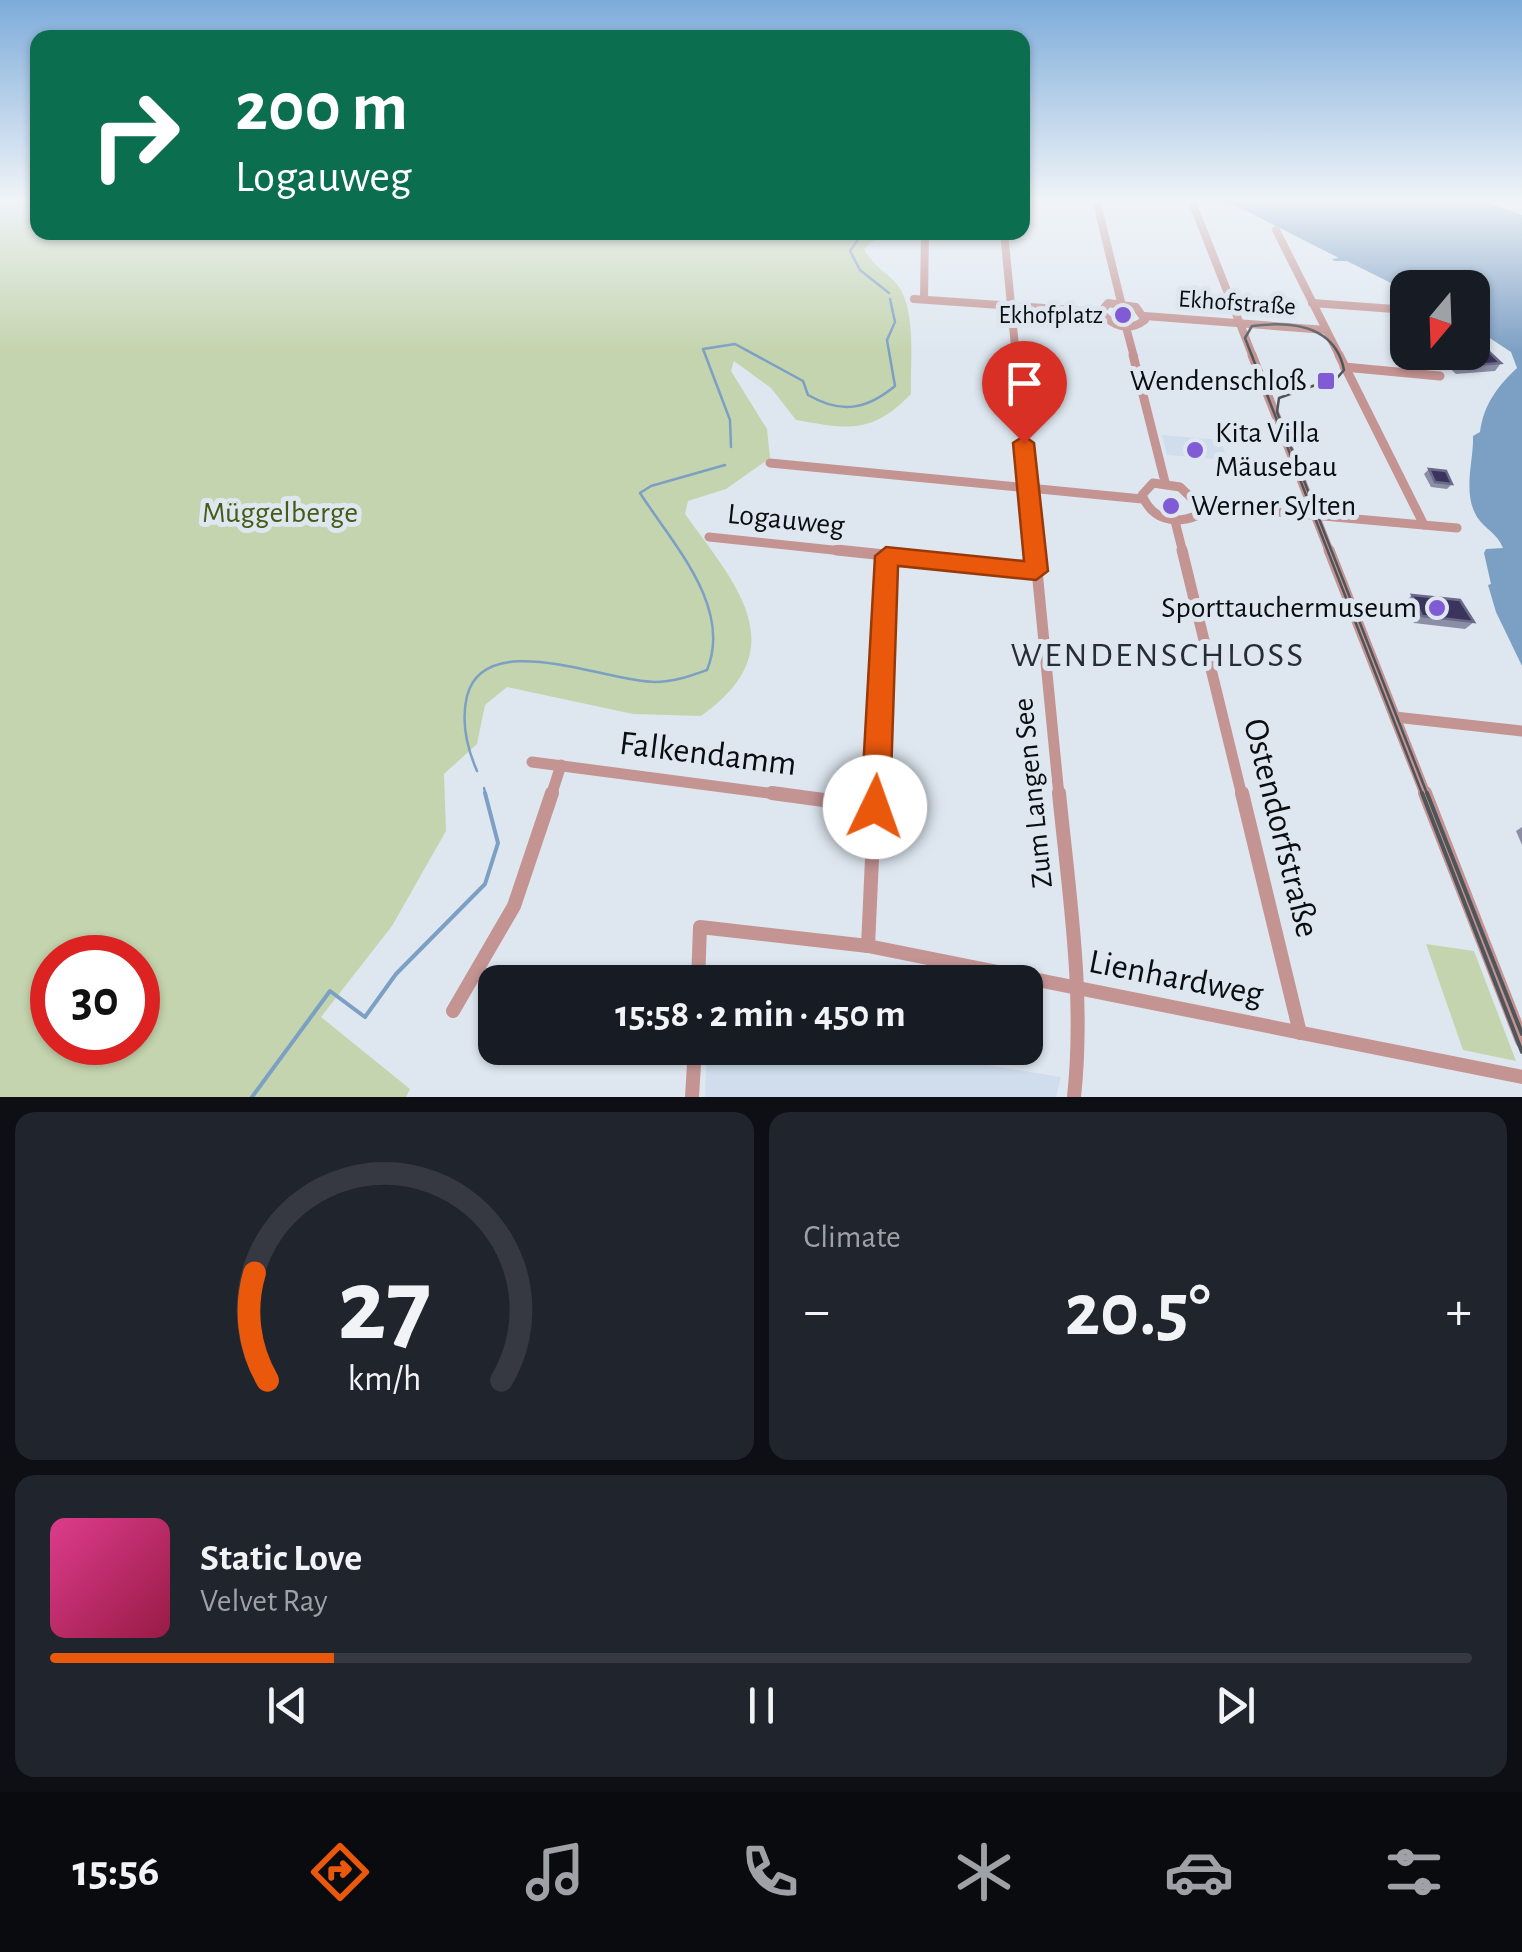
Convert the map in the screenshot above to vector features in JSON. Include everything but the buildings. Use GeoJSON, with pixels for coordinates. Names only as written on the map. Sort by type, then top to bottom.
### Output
{"type":"FeatureCollection","features":[{"type":"Feature","properties":{"kind":"street"},"geometry":{"type":"LineString","coordinates":[[923,250],[919,299],[1101,312],[1112,324],[1126,327],[1143,323],[1145,316],[1139,309],[1121,302],[1108,303],[1101,312]]}},
{"type":"Feature","properties":{"kind":"street","name":"Zum Langen See"},"geometry":{"type":"LineString","coordinates":[[1006,250],[1078,990],[1080,1050],[1074,1097]]}},
{"type":"Feature","properties":{"kind":"street"},"geometry":{"type":"LineString","coordinates":[[1109,250],[1121,302]]}},
{"type":"Feature","properties":{"kind":"street"},"geometry":{"type":"LineString","coordinates":[[1211,250],[1522,1041]]}},
{"type":"Feature","properties":{"kind":"street"},"geometry":{"type":"LineString","coordinates":[[1286,250],[1424,526]]}},
{"type":"Feature","properties":{"kind":"street"},"geometry":{"type":"LineString","coordinates":[[1312,303],[1390,309]]}},
{"type":"Feature","properties":{"kind":"street","name":"Ekhofstraße"},"geometry":{"type":"LineString","coordinates":[[1145,316],[1326,330]]}},
{"type":"Feature","properties":{"kind":"street"},"geometry":{"type":"LineString","coordinates":[[1126,327],[1164,482]]}},
{"type":"Feature","properties":{"kind":"street"},"geometry":{"type":"LineString","coordinates":[[1344,367],[1440,376]]}},
{"type":"Feature","properties":{"kind":"street"},"geometry":{"type":"LineString","coordinates":[[770,463],[1142,499],[1154,514],[1175,521],[1190,520],[1199,505]]}},
{"type":"Feature","properties":{"kind":"street"},"geometry":{"type":"LineString","coordinates":[[1142,499],[1149,485],[1164,482],[1187,490],[1199,505],[1457,528]]}},
{"type":"Feature","properties":{"kind":"street","name":"Ostendorfstraße"},"geometry":{"type":"LineString","coordinates":[[1175,521],[1300,1033]]}},
{"type":"Feature","properties":{"kind":"street","name":"Logauweg"},"geometry":{"type":"LineString","coordinates":[[708,538],[1036,571]]}},
{"type":"Feature","properties":{"kind":"street"},"geometry":{"type":"LineString","coordinates":[[868,946],[886,556]]}},
{"type":"Feature","properties":{"kind":"street"},"geometry":{"type":"LineString","coordinates":[[1395,718],[1522,732]]}},
{"type":"Feature","properties":{"kind":"street","name":"Falkendamm"},"geometry":{"type":"LineString","coordinates":[[532,762],[875,807]]}},
{"type":"Feature","properties":{"kind":"street"},"geometry":{"type":"LineString","coordinates":[[453,1011],[514,906],[561,766]]}},
{"type":"Feature","properties":{"kind":"street","name":"Lienhardweg"},"geometry":{"type":"LineString","coordinates":[[699,965],[700,928],[868,946],[1522,1076]]}},
{"type":"Feature","properties":{"kind":"street"},"geometry":{"type":"LineString","coordinates":[[692,1097],[693,1065]]}},
{"type":"Feature","properties":{"kind":"shaded area","name":"Kita Villa Mäusebau"},"geometry":{"type":"Polygon","coordinates":[[[1162,435],[1221,440],[1227,460],[1167,455],[1162,435]]]}},
{"type":"Feature","properties":{"kind":"shaded area"},"geometry":{"type":"Polygon","coordinates":[[[706,1065],[987,1065],[1061,1077],[1056,1097],[705,1097],[706,1065]]]}},
{"type":"Feature","properties":{"kind":"green space","name":"Müggelberge"},"geometry":{"type":"Polygon","coordinates":[[[0,250],[865,250],[901,290],[906,302],[911,394],[883,417],[858,426],[796,420],[771,388],[734,361],[731,371],[767,429],[770,458],[726,489],[688,501],[685,514],[723,567],[748,617],[751,642],[746,666],[730,691],[701,716],[633,714],[507,687],[485,705],[477,744],[444,774],[446,831],[392,926],[321,1017],[410,1089],[406,1097],[0,1097],[0,250]]]}},
{"type":"Feature","properties":{"kind":"green space"},"geometry":{"type":"Polygon","coordinates":[[[1426,944],[1474,951],[1516,1061],[1463,1050],[1426,944]]]}},
{"type":"Feature","properties":{"kind":"water"},"geometry":{"type":"Polygon","coordinates":[[[1324,250],[1522,250],[1522,666],[1496,612],[1488,585],[1491,584],[1484,553],[1486,549],[1503,548],[1477,517],[1469,487],[1473,436],[1480,432],[1492,397],[1517,368],[1511,352],[1490,338],[1490,270],[1390,270],[1390,282],[1347,261],[1332,259],[1339,258],[1324,250]]]}},
{"type":"Feature","properties":{"kind":"waterway"},"geometry":{"type":"LineString","coordinates":[[851,250],[860,270],[889,293]]}},
{"type":"Feature","properties":{"kind":"waterway"},"geometry":{"type":"LineString","coordinates":[[731,447],[730,420],[703,349],[735,344],[803,381],[808,395],[831,405],[853,407],[874,400],[895,386],[887,340],[895,322],[890,299]]}},
{"type":"Feature","properties":{"kind":"waterway"},"geometry":{"type":"LineString","coordinates":[[477,771],[466,734],[467,696],[478,676],[497,665],[521,661],[549,663],[655,682],[707,670],[713,646],[706,599],[682,554],[640,493],[651,486],[725,465]]}},
{"type":"Feature","properties":{"kind":"waterway"},"geometry":{"type":"LineString","coordinates":[[484,788],[486,796]]}},
{"type":"Feature","properties":{"kind":"waterway"},"geometry":{"type":"LineString","coordinates":[[252,1097],[330,991],[365,1017],[396,974],[485,884],[498,843],[485,793]]}},
{"type":"Feature","properties":{"kind":"tram line"},"geometry":{"type":"LineString","coordinates":[[1423,796],[1245,338],[1252,326],[1282,324],[1309,329],[1331,343],[1339,355],[1344,370],[1338,377],[1279,398],[1277,412],[1428,796]]}},
{"type":"Feature","properties":{"kind":"tram line"},"geometry":{"type":"LineString","coordinates":[[1422,793],[1522,1052]]}},
{"type":"Feature","properties":{"kind":"tram line"},"geometry":{"type":"LineString","coordinates":[[1427,793],[1522,1034]]}},
{"type":"Feature","properties":{"kind":"place","name":"Ekhofplatz"},"geometry":{"type":"Point","coordinates":[1123,315]}},
{"type":"Feature","properties":{"kind":"place","name":"Wendenschloß"},"geometry":{"type":"Point","coordinates":[1326,381]}},
{"type":"Feature","properties":{"kind":"place","name":"Kita Villa Mäusebau"},"geometry":{"type":"Point","coordinates":[1195,450]}},
{"type":"Feature","properties":{"kind":"place","name":"Werner Sylten"},"geometry":{"type":"Point","coordinates":[1171,506]}},
{"type":"Feature","properties":{"kind":"place","name":"Sporttauchermuseum"},"geometry":{"type":"Point","coordinates":[1437,608]}},
{"type":"Feature","properties":{"kind":"district","name":"WENDENSCHLOSS"},"geometry":{"type":"Point","coordinates":[1158,655]}},
{"type":"Feature","properties":{"kind":"route"},"geometry":{"type":"LineString","coordinates":[[875,807],[886,556],[1036,571],[1024,443]]}}]}
